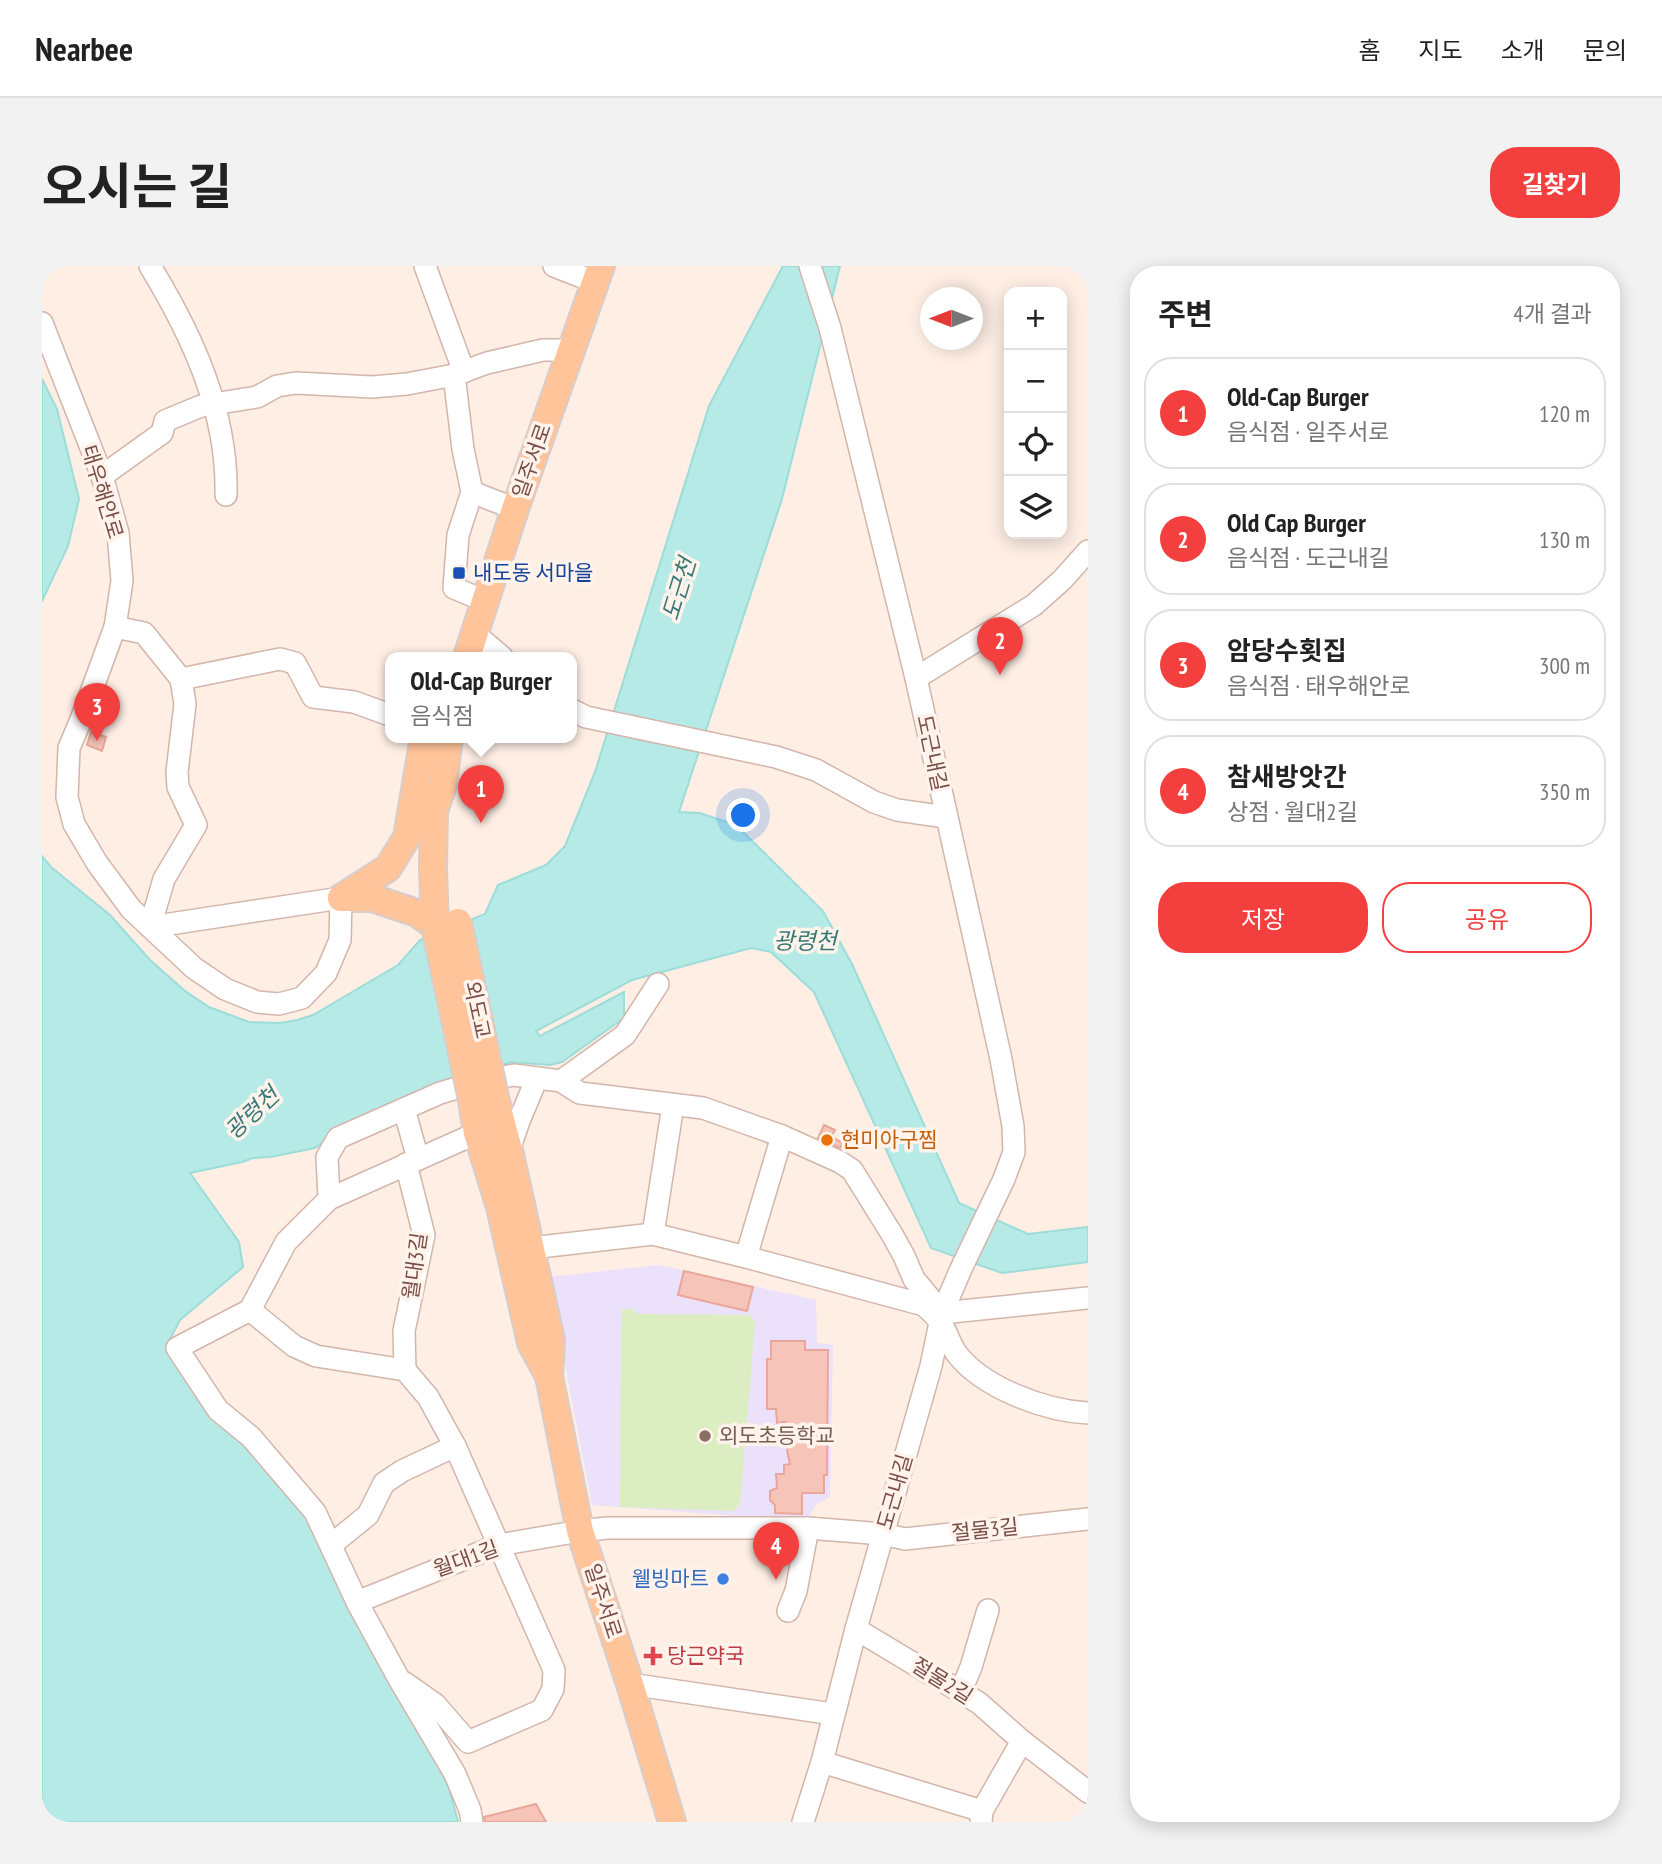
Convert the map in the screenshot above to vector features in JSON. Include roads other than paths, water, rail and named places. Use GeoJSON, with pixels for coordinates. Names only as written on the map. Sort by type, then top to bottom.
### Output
{"type":"FeatureCollection","features":[{"type":"Feature","properties":{"kind":"main road","name":"일주서로"},"geometry":{"type":"LineString","coordinates":[[471,645],[515,509],[598,274]]}},
{"type":"Feature","properties":{"kind":"main road"},"geometry":{"type":"LineString","coordinates":[[341,898],[388,868],[407,837],[439,743]]}},
{"type":"Feature","properties":{"kind":"main road"},"geometry":{"type":"LineString","coordinates":[[341,898],[372,898],[447,924],[452,900],[441,743]]}},
{"type":"Feature","properties":{"kind":"main road","name":"외도교"},"geometry":{"type":"LineString","coordinates":[[447,924],[484,1099]]}},
{"type":"Feature","properties":{"kind":"main road","name":"일주서로"},"geometry":{"type":"LineString","coordinates":[[484,1099],[477,1133],[500,1207],[531,1343],[549,1376]]}},
{"type":"Feature","properties":{"kind":"main road","name":"일주서로"},"geometry":{"type":"LineString","coordinates":[[484,1099],[509,1150],[531,1248],[551,1340],[549,1376],[580,1531],[672,1822]]}},
{"type":"Feature","properties":{"kind":"street"},"geometry":{"type":"LineString","coordinates":[[150,266],[173,303],[215,403],[226,474],[226,495]]}},
{"type":"Feature","properties":{"kind":"street"},"geometry":{"type":"LineString","coordinates":[[425,266],[459,373],[463,449],[472,492],[458,535],[454,588],[485,601]]}},
{"type":"Feature","properties":{"kind":"street"},"geometry":{"type":"LineString","coordinates":[[554,266],[598,274]]}},
{"type":"Feature","properties":{"kind":"street","name":"도근내길"},"geometry":{"type":"LineString","coordinates":[[803,1822],[931,1366],[941,1317],[1014,1152],[1013,1126],[1001,1059],[916,678],[830,328],[810,266]]}},
{"type":"Feature","properties":{"kind":"street","name":"태우해안로"},"geometry":{"type":"LineString","coordinates":[[42,323],[102,476],[118,533],[122,581],[115,627],[69,748],[67,797],[74,824],[97,863],[131,909],[194,968],[225,989],[257,1002],[279,1004],[302,998],[326,973],[340,940],[341,898]]}},
{"type":"Feature","properties":{"kind":"street"},"geometry":{"type":"LineString","coordinates":[[102,476],[162,433],[166,421],[201,406],[257,397],[277,386],[296,383],[372,387],[407,384],[459,373],[543,349],[572,349]]}},
{"type":"Feature","properties":{"kind":"street"},"geometry":{"type":"LineString","coordinates":[[472,492],[515,509]]}},
{"type":"Feature","properties":{"kind":"street"},"geometry":{"type":"LineString","coordinates":[[916,678],[1034,605],[1062,580],[1088,551]]}},
{"type":"Feature","properties":{"kind":"street"},"geometry":{"type":"LineString","coordinates":[[115,627],[144,633],[181,679],[185,704],[177,772],[178,786],[196,825],[164,879],[150,927],[341,898]]}},
{"type":"Feature","properties":{"kind":"street"},"geometry":{"type":"LineString","coordinates":[[471,645],[489,652]]}},
{"type":"Feature","properties":{"kind":"street"},"geometry":{"type":"LineString","coordinates":[[181,679],[280,660],[295,663],[313,697],[354,702],[385,713]]}},
{"type":"Feature","properties":{"kind":"street"},"geometry":{"type":"LineString","coordinates":[[579,713],[776,757],[816,770],[874,803],[897,810],[946,817]]}},
{"type":"Feature","properties":{"kind":"street"},"geometry":{"type":"LineString","coordinates":[[561,1081],[625,1035],[658,984]]}},
{"type":"Feature","properties":{"kind":"street"},"geometry":{"type":"LineString","coordinates":[[329,1199],[327,1157],[338,1138],[440,1093],[477,1082],[514,1075],[561,1081],[580,1093],[703,1108],[782,1136],[852,1170],[899,1246],[914,1279],[941,1317],[955,1352],[966,1364],[1009,1392],[1042,1404],[1088,1413]]}},
{"type":"Feature","properties":{"kind":"street"},"geometry":{"type":"LineString","coordinates":[[509,1150],[537,1078]]}},
{"type":"Feature","properties":{"kind":"street"},"geometry":{"type":"LineString","coordinates":[[653,1234],[673,1105]]}},
{"type":"Feature","properties":{"kind":"street","name":"월대3길"},"geometry":{"type":"LineString","coordinates":[[404,1109],[424,1235],[404,1331],[405,1370]]}},
{"type":"Feature","properties":{"kind":"street"},"geometry":{"type":"LineString","coordinates":[[472,1822],[470,1810],[455,1774],[357,1602],[315,1512],[251,1437],[218,1410],[177,1348],[250,1310],[286,1242],[329,1199],[477,1133]]}},
{"type":"Feature","properties":{"kind":"street"},"geometry":{"type":"LineString","coordinates":[[746,1257],[782,1136]]}},
{"type":"Feature","properties":{"kind":"street"},"geometry":{"type":"LineString","coordinates":[[531,1248],[653,1234],[924,1305],[941,1317],[1088,1298]]}},
{"type":"Feature","properties":{"kind":"street"},"geometry":{"type":"LineString","coordinates":[[250,1310],[294,1346],[316,1356],[405,1370],[428,1397],[455,1447],[554,1670],[553,1689],[542,1710],[468,1742],[435,1704],[399,1679]]}},
{"type":"Feature","properties":{"kind":"street"},"geometry":{"type":"LineString","coordinates":[[331,1545],[368,1515],[384,1483],[402,1471],[455,1447]]}},
{"type":"Feature","properties":{"kind":"street","name":"절물3길"},"geometry":{"type":"LineString","coordinates":[[808,1528],[883,1534],[905,1539],[1088,1518]]}},
{"type":"Feature","properties":{"kind":"street","name":"월대1길"},"geometry":{"type":"LineString","coordinates":[[357,1602],[499,1545],[580,1531],[607,1528],[808,1528]]}},
{"type":"Feature","properties":{"kind":"street"},"geometry":{"type":"LineString","coordinates":[[788,1611],[796,1591],[808,1528]]}},
{"type":"Feature","properties":{"kind":"street"},"geometry":{"type":"LineString","coordinates":[[961,1691],[988,1610]]}},
{"type":"Feature","properties":{"kind":"street","name":"절물2길"},"geometry":{"type":"LineString","coordinates":[[856,1629],[979,1703],[1022,1741],[1088,1792]]}},
{"type":"Feature","properties":{"kind":"street"},"geometry":{"type":"LineString","coordinates":[[630,1684],[833,1714]]}},
{"type":"Feature","properties":{"kind":"street"},"geometry":{"type":"LineString","coordinates":[[822,1762],[982,1816],[1022,1741]]}},
{"type":"Feature","properties":{"kind":"water"},"geometry":{"type":"Polygon","coordinates":[[[783,266],[840,266],[782,499],[679,812],[700,813],[736,825],[823,911],[852,964],[959,1203],[1028,1234],[1088,1227],[1088,1262],[1002,1273],[931,1248],[814,992],[771,952],[751,948],[632,980],[536,1031],[540,1036],[624,992],[624,1018],[562,1062],[550,1065],[511,1062],[447,1083],[334,1134],[315,1148],[253,1158],[190,1173],[239,1242],[243,1267],[180,1320],[167,1345],[213,1417],[246,1440],[299,1503],[361,1632],[434,1755],[450,1791],[458,1822],[42,1822],[42,856],[51,867],[110,915],[150,960],[185,991],[209,1007],[249,1022],[280,1023],[313,1015],[398,965],[420,940],[485,914],[498,885],[546,865],[565,846],[595,772],[709,406],[783,266]]]}},
{"type":"Feature","properties":{"kind":"water"},"geometry":{"type":"Polygon","coordinates":[[[42,379],[57,409],[79,499],[68,546],[42,601],[42,379]]]}},
{"type":"Feature","properties":{"kind":"place","name":"내도동 서마을"},"geometry":{"type":"Point","coordinates":[459,573]}},
{"type":"Feature","properties":{"kind":"place","name":"Old Cap Burger"},"geometry":{"type":"Point","coordinates":[1000,675]}},
{"type":"Feature","properties":{"kind":"place","name":"암당수횟집"},"geometry":{"type":"Point","coordinates":[97,741]}},
{"type":"Feature","properties":{"kind":"place","name":"Old-Cap Burger"},"geometry":{"type":"Point","coordinates":[481,823]}},
{"type":"Feature","properties":{"kind":"place","name":"현미아구찜"},"geometry":{"type":"Point","coordinates":[827,1140]}},
{"type":"Feature","properties":{"kind":"place","name":"외도초등학교"},"geometry":{"type":"Point","coordinates":[705,1436]}},
{"type":"Feature","properties":{"kind":"place","name":"웰빙마트"},"geometry":{"type":"Point","coordinates":[723,1579]}},
{"type":"Feature","properties":{"kind":"place","name":"참새방앗간"},"geometry":{"type":"Point","coordinates":[776,1580]}},
{"type":"Feature","properties":{"kind":"place","name":"당근약국"},"geometry":{"type":"Point","coordinates":[653,1656]}},
{"type":"Feature","properties":{"kind":"water label","name":"도근천"},"geometry":{"type":"Point","coordinates":[679,589]}},
{"type":"Feature","properties":{"kind":"water label","name":"광령천"},"geometry":{"type":"Point","coordinates":[805,941]}},
{"type":"Feature","properties":{"kind":"water label","name":"광령천"},"geometry":{"type":"Point","coordinates":[252,1113]}}]}
